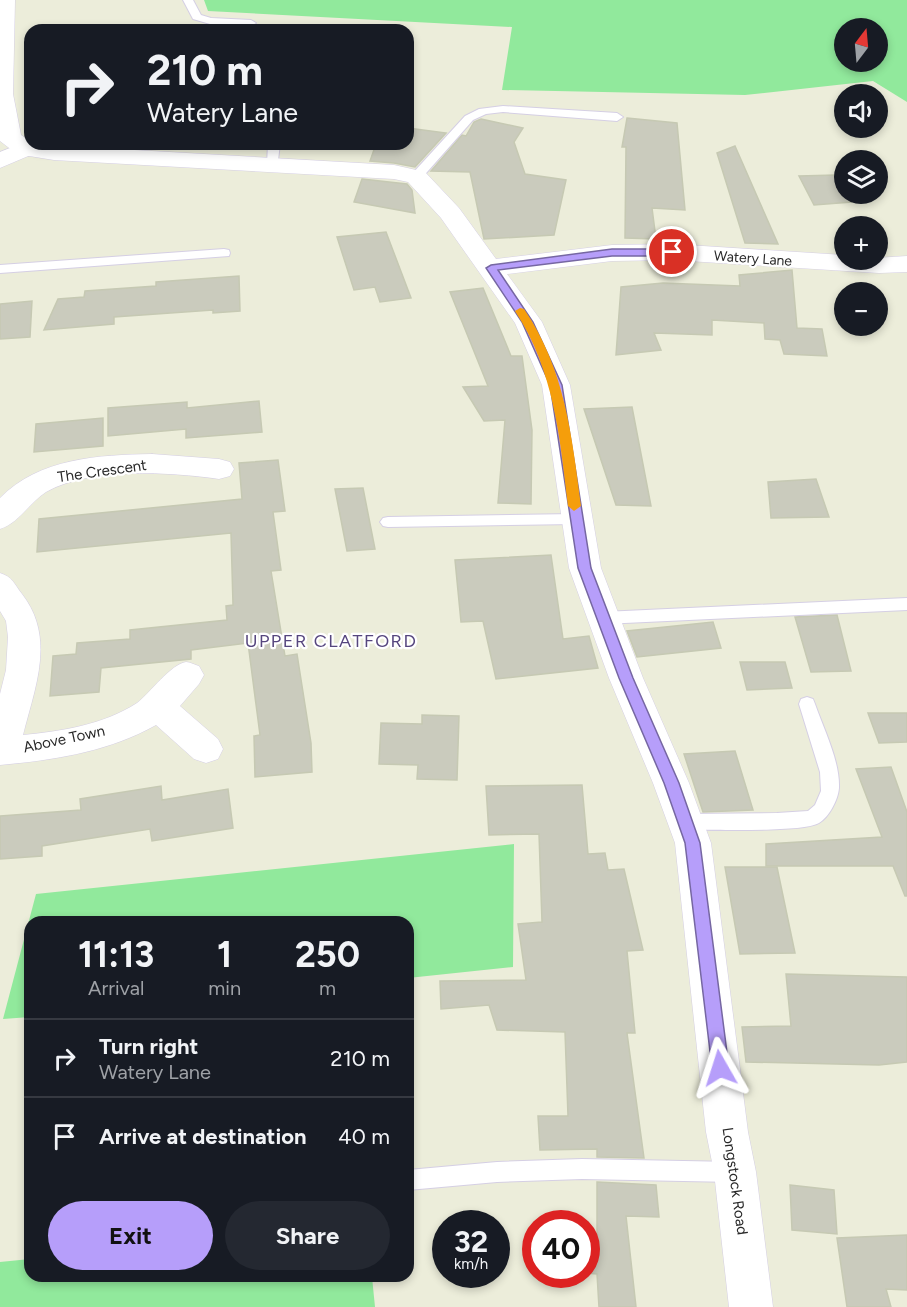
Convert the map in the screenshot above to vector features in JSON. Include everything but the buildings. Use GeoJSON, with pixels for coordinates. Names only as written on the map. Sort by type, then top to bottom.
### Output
{"type":"FeatureCollection","features":[{"type":"Feature","properties":{"kind":"street"},"geometry":{"type":"LineString","coordinates":[[4,0],[1,94],[10,138],[10,154],[273,154],[416,177]]}},
{"type":"Feature","properties":{"kind":"street","name":"Longstock Road"},"geometry":{"type":"LineString","coordinates":[[416,177],[450,213],[528,322],[556,385],[585,568],[693,843],[727,1132],[735,1173],[751,1307]]}},
{"type":"Feature","properties":{"kind":"street","name":"Watery Lane"},"geometry":{"type":"LineString","coordinates":[[491,268],[612,253],[672,252],[879,265],[907,264]]}},
{"type":"Feature","properties":{"kind":"street","name":"The Crescent"},"geometry":{"type":"LineString","coordinates":[[0,518],[11,504],[39,483],[77,472],[162,463],[194,464],[224,470]]}},
{"type":"Feature","properties":{"kind":"street"},"geometry":{"type":"LineString","coordinates":[[0,585],[22,620],[24,635],[20,684],[1,751]]}},
{"type":"Feature","properties":{"kind":"street","name":"Above Town"},"geometry":{"type":"LineString","coordinates":[[1,751],[94,736],[142,716],[157,706],[187,675]]}},
{"type":"Feature","properties":{"kind":"street"},"geometry":{"type":"LineString","coordinates":[[157,706],[206,749]]}},
{"type":"Feature","properties":{"kind":"lane"},"geometry":{"type":"LineString","coordinates":[[188,0],[197,17],[210,21],[251,23]]}},
{"type":"Feature","properties":{"kind":"lane"},"geometry":{"type":"LineString","coordinates":[[416,177],[469,118],[483,111],[503,109],[617,117]]}},
{"type":"Feature","properties":{"kind":"lane"},"geometry":{"type":"LineString","coordinates":[[0,269],[224,253]]}},
{"type":"Feature","properties":{"kind":"lane"},"geometry":{"type":"LineString","coordinates":[[388,522],[576,519]]}},
{"type":"Feature","properties":{"kind":"lane"},"geometry":{"type":"LineString","coordinates":[[603,618],[907,604]]}},
{"type":"Feature","properties":{"kind":"lane"},"geometry":{"type":"LineString","coordinates":[[685,822],[812,818],[822,810],[830,791],[829,772],[807,704]]}},
{"type":"Feature","properties":{"kind":"lane"},"geometry":{"type":"LineString","coordinates":[[414,1179],[497,1172],[582,1169],[735,1173]]}},
{"type":"Feature","properties":{"kind":"green space"},"geometry":{"type":"Polygon","coordinates":[[[204,0],[907,0],[907,102],[888,90],[888,84],[878,84],[873,81],[745,95],[502,90],[512,27],[208,11],[204,0]]]}},
{"type":"Feature","properties":{"kind":"green space"},"geometry":{"type":"Polygon","coordinates":[[[514,844],[513,967],[414,977],[414,916],[30,916],[36,894],[514,844]]]}},
{"type":"Feature","properties":{"kind":"green space"},"geometry":{"type":"Polygon","coordinates":[[[24,939],[24,1017],[3,1019],[24,939]]]}},
{"type":"Feature","properties":{"kind":"green space"},"geometry":{"type":"Polygon","coordinates":[[[24,1260],[24,1282],[372,1282],[375,1307],[0,1307],[0,1262],[24,1260]]]}},
{"type":"Feature","properties":{"kind":"slow traffic"},"geometry":{"type":"LineString","coordinates":[[520,311],[528,322],[556,385],[574,506]]}},
{"type":"Feature","properties":{"kind":"district","name":"UPPER CLATFORD"},"geometry":{"type":"Point","coordinates":[331,641]}},
{"type":"Feature","properties":{"kind":"route"},"geometry":{"type":"LineString","coordinates":[[672,252],[612,253],[491,268],[528,322],[556,385],[567,447],[577,531],[585,568],[626,678],[671,783],[693,843],[720,1068]]}}]}
